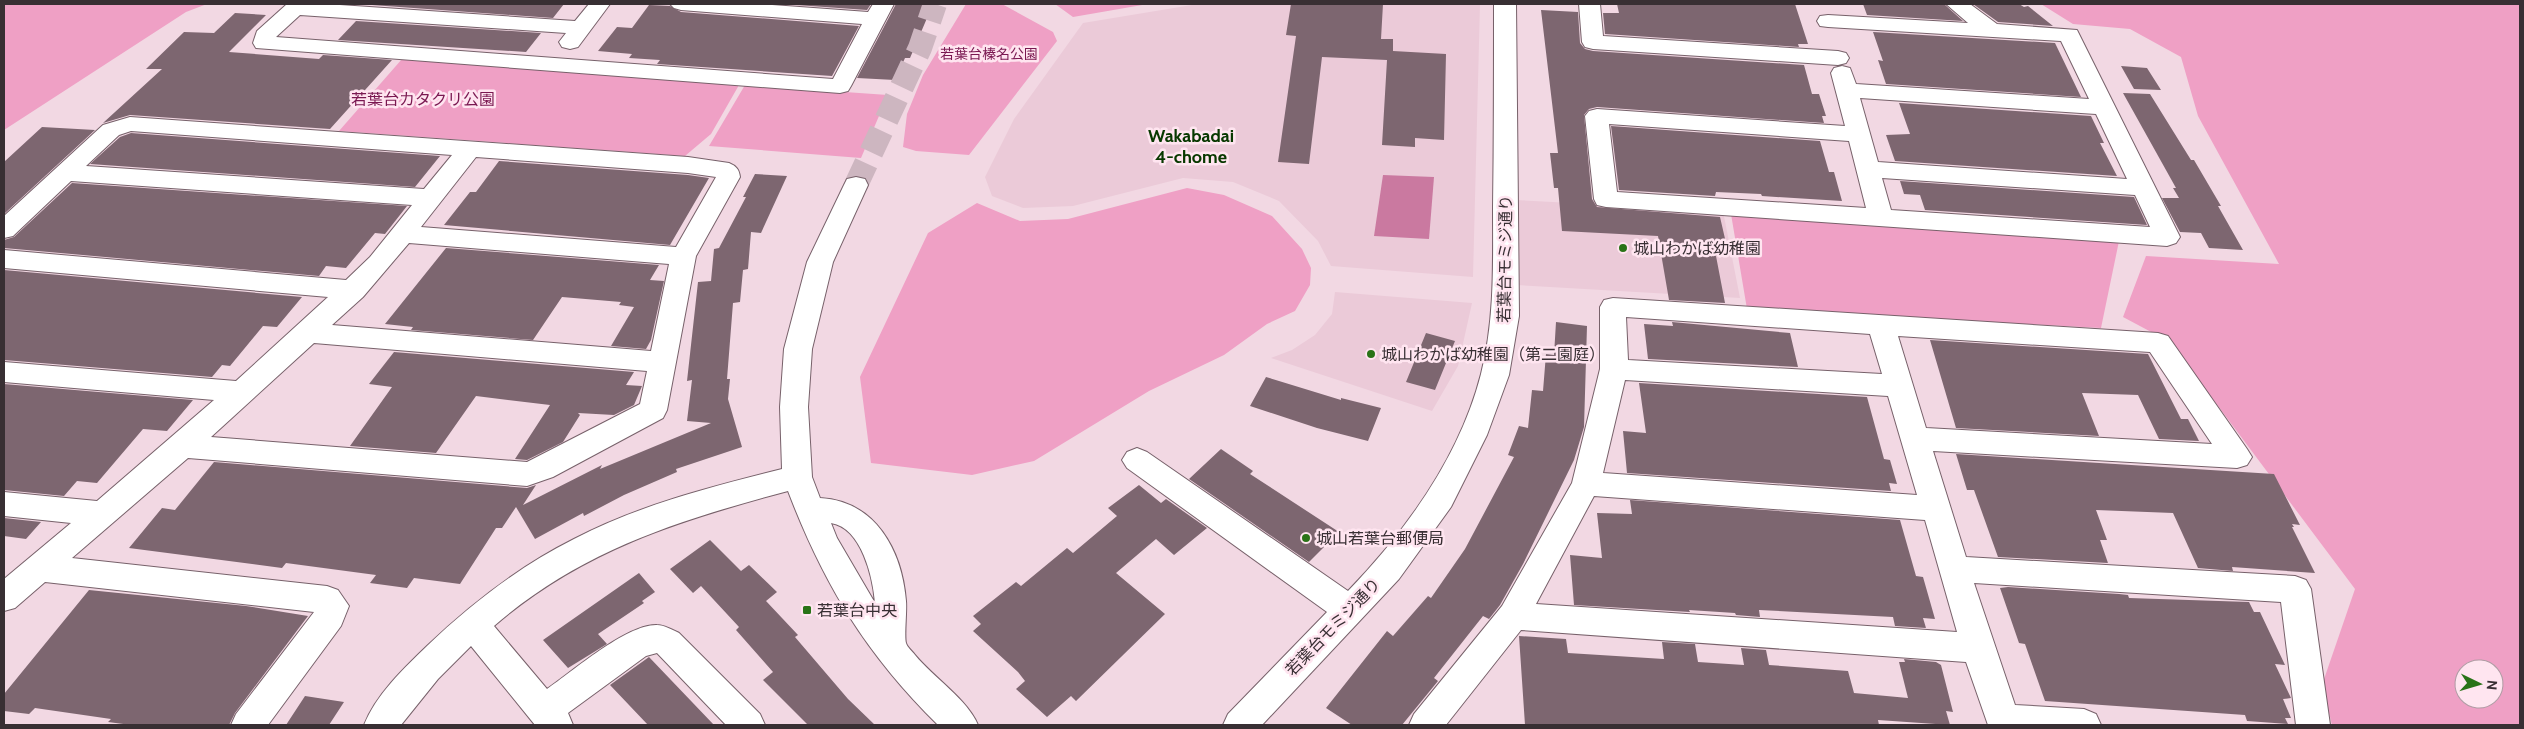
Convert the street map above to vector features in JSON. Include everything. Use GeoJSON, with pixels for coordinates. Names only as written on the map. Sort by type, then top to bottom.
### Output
{"type":"FeatureCollection","features":[{"type":"Feature","properties":{"kind":"street"},"geometry":{"type":"LineString","coordinates":[[554,65],[600,4]]}},
{"type":"Feature","properties":{"kind":"street"},"geometry":{"type":"LineString","coordinates":[[581,28],[297,6],[266,36],[264,42],[840,86],[879,11],[681,4]]}},
{"type":"Feature","properties":{"kind":"street","name":"若葉台モミジ通り"},"geometry":{"type":"LineString","coordinates":[[1240,725],[1388,570],[1440,498],[1473,435],[1495,375],[1506,316],[1504,4]]}},
{"type":"Feature","properties":{"kind":"street"},"geometry":{"type":"LineString","coordinates":[[1590,4],[1592,42],[1838,58]]}},
{"type":"Feature","properties":{"kind":"street"},"geometry":{"type":"LineString","coordinates":[[1957,4],[1992,30]]}},
{"type":"Feature","properties":{"kind":"street"},"geometry":{"type":"LineString","coordinates":[[1859,134],[1597,116],[1606,199],[2167,237],[2069,35],[1992,30],[1826,12],[1848,90],[1881,217]]}},
{"type":"Feature","properties":{"kind":"street"},"geometry":{"type":"LineString","coordinates":[[1848,90],[2104,107]]}},
{"type":"Feature","properties":{"kind":"street"},"geometry":{"type":"LineString","coordinates":[[4,230],[112,130],[130,124],[721,168],[727,172],[728,177],[683,256],[653,410],[542,469],[527,474],[182,446]]}},
{"type":"Feature","properties":{"kind":"street"},"geometry":{"type":"LineString","coordinates":[[4,598],[182,446],[354,290],[404,234],[470,148]]}},
{"type":"Feature","properties":{"kind":"street"},"geometry":{"type":"LineString","coordinates":[[1868,169],[2142,188]]}},
{"type":"Feature","properties":{"kind":"street"},"geometry":{"type":"LineString","coordinates":[[67,173],[430,198]]}},
{"type":"Feature","properties":{"kind":"street"},"geometry":{"type":"LineString","coordinates":[[856,185],[820,262],[798,349],[794,407],[797,477],[809,510],[839,575],[889,649],[914,679],[960,725]]}},
{"type":"Feature","properties":{"kind":"street"},"geometry":{"type":"LineString","coordinates":[[404,234],[683,256]]}},
{"type":"Feature","properties":{"kind":"street"},"geometry":{"type":"LineString","coordinates":[[4,260],[354,290]]}},
{"type":"Feature","properties":{"kind":"street"},"geometry":{"type":"LineString","coordinates":[[1426,725],[1513,616],[1586,484],[1614,369],[1613,308],[2158,343],[2237,457],[1916,439]]}},
{"type":"Feature","properties":{"kind":"street"},"geometry":{"type":"LineString","coordinates":[[1881,325],[1978,648],[2004,723],[2084,725]]}},
{"type":"Feature","properties":{"kind":"street"},"geometry":{"type":"LineString","coordinates":[[308,333],[662,362]]}},
{"type":"Feature","properties":{"kind":"street"},"geometry":{"type":"LineString","coordinates":[[1614,369],[1900,386]]}},
{"type":"Feature","properties":{"kind":"street"},"geometry":{"type":"LineString","coordinates":[[4,372],[242,392]]}},
{"type":"Feature","properties":{"kind":"street"},"geometry":{"type":"LineString","coordinates":[[1137,460],[1350,610]]}},
{"type":"Feature","properties":{"kind":"street"},"geometry":{"type":"LineString","coordinates":[[381,725],[426,670],[472,624],[544,572],[580,550],[616,533],[691,506],[797,477]]}},
{"type":"Feature","properties":{"kind":"street"},"geometry":{"type":"LineString","coordinates":[[1586,484],[1937,509]]}},
{"type":"Feature","properties":{"kind":"street"},"geometry":{"type":"LineString","coordinates":[[4,504],[102,514]]}},
{"type":"Feature","properties":{"kind":"street"},"geometry":{"type":"LineString","coordinates":[[809,510],[830,511],[849,517],[854,520],[875,545],[885,568],[890,591],[892,618],[889,649]]}},
{"type":"Feature","properties":{"kind":"street"},"geometry":{"type":"LineString","coordinates":[[40,568],[327,600],[332,606],[330,616],[248,725]]}},
{"type":"Feature","properties":{"kind":"street"},"geometry":{"type":"LineString","coordinates":[[1955,569],[2295,589],[2314,725]]}},
{"type":"Feature","properties":{"kind":"street"},"geometry":{"type":"LineString","coordinates":[[1513,616],[1978,648]]}},
{"type":"Feature","properties":{"kind":"street"},"geometry":{"type":"LineString","coordinates":[[472,624],[550,718],[637,644],[658,639],[668,643],[748,725]]}},
{"type":"Feature","properties":{"kind":"shaded area"},"geometry":{"type":"Polygon","coordinates":[[[1198,4],[1480,4],[1473,277],[1331,266],[1318,241],[1279,201],[1233,182],[1183,178],[1073,206],[1023,208],[992,196],[985,177],[1014,119],[1083,23],[1198,4]]]}},
{"type":"Feature","properties":{"kind":"shaded area"},"geometry":{"type":"Polygon","coordinates":[[[1383,175],[1434,177],[1429,239],[1374,236],[1383,175]]]}},
{"type":"Feature","properties":{"kind":"shaded area","name":"城山わかば幼稚園"},"geometry":{"type":"Polygon","coordinates":[[[1515,200],[1723,211],[1740,298],[1516,285],[1515,200]]]}},
{"type":"Feature","properties":{"kind":"shaded area","name":"城山わかば幼稚園（第二園庭）"},"geometry":{"type":"Polygon","coordinates":[[[1335,292],[1472,303],[1458,366],[1432,411],[1271,358],[1292,350],[1315,335],[1332,314],[1335,292]]]}},
{"type":"Feature","properties":{"kind":"green space"},"geometry":{"type":"Polygon","coordinates":[[[4,4],[207,4],[186,12],[4,130],[4,4]]]}},
{"type":"Feature","properties":{"kind":"green space","name":"若葉台榛名公園"},"geometry":{"type":"Polygon","coordinates":[[[966,4],[1002,4],[1053,32],[1057,41],[969,155],[916,151],[903,147],[907,114],[923,75],[966,4]]]}},
{"type":"Feature","properties":{"kind":"green space"},"geometry":{"type":"Polygon","coordinates":[[[1055,4],[1148,4],[1073,17],[1055,4]]]}},
{"type":"Feature","properties":{"kind":"green space"},"geometry":{"type":"Polygon","coordinates":[[[2041,4],[2520,4],[2520,725],[2332,725],[2322,685],[2355,589],[2170,342],[2123,317],[2146,256],[2279,264],[2198,116],[2181,57],[2130,29],[2073,24],[2041,4]]]}},
{"type":"Feature","properties":{"kind":"green space","name":"若葉台カタクリ公園"},"geometry":{"type":"Polygon","coordinates":[[[402,59],[739,85],[711,134],[685,156],[339,131],[402,59]]]}},
{"type":"Feature","properties":{"kind":"green space"},"geometry":{"type":"Polygon","coordinates":[[[745,85],[888,95],[861,158],[709,146],[745,85]]]}},
{"type":"Feature","properties":{"kind":"green space"},"geometry":{"type":"Polygon","coordinates":[[[1187,188],[1224,195],[1272,216],[1302,249],[1311,268],[1310,285],[1295,311],[1267,324],[1224,355],[1149,391],[1034,461],[972,475],[871,463],[860,377],[928,233],[977,203],[1020,221],[1068,219],[1187,188]]]}},
{"type":"Feature","properties":{"kind":"green space"},"geometry":{"type":"Polygon","coordinates":[[[1731,214],[2119,241],[2101,328],[1747,309],[1731,214]]]}},
{"type":"Feature","properties":{"kind":"building"},"geometry":{"type":"Polygon","coordinates":[[[564,4],[553,18],[372,5],[564,4]]]}},
{"type":"Feature","properties":{"kind":"building"},"geometry":{"type":"Polygon","coordinates":[[[782,4],[871,4],[867,10],[782,4]]]}},
{"type":"Feature","properties":{"kind":"building"},"geometry":{"type":"Polygon","coordinates":[[[896,4],[933,4],[910,58],[905,58],[895,80],[857,78],[896,4]]]}},
{"type":"Feature","properties":{"kind":"building"},"geometry":{"type":"Polygon","coordinates":[[[1291,4],[1383,4],[1381,39],[1393,39],[1393,51],[1446,54],[1444,140],[1415,138],[1415,147],[1382,145],[1387,60],[1322,57],[1309,164],[1278,162],[1296,36],[1286,35],[1291,4]]]}},
{"type":"Feature","properties":{"kind":"building"},"geometry":{"type":"Polygon","coordinates":[[[1617,4],[1795,4],[1808,44],[1798,44],[1799,47],[1605,34],[1603,13],[1619,13],[1617,4]]]}},
{"type":"Feature","properties":{"kind":"building"},"geometry":{"type":"Polygon","coordinates":[[[1863,4],[1944,4],[1963,21],[1867,15],[1863,4]]]}},
{"type":"Feature","properties":{"kind":"building"},"geometry":{"type":"Polygon","coordinates":[[[1973,4],[2019,4],[2024,7],[2028,6],[2053,26],[1998,22],[1973,4]]]}},
{"type":"Feature","properties":{"kind":"building"},"geometry":{"type":"Polygon","coordinates":[[[649,5],[670,6],[681,12],[859,26],[832,76],[657,64],[660,60],[629,58],[632,54],[598,51],[617,27],[632,28],[649,5]]]}},
{"type":"Feature","properties":{"kind":"building"},"geometry":{"type":"Polygon","coordinates":[[[1541,10],[1578,12],[1580,43],[1585,49],[1593,51],[1804,65],[1812,94],[1819,94],[1826,116],[1822,116],[1824,123],[1597,107],[1589,109],[1584,115],[1592,199],[1597,207],[1720,217],[1729,256],[1716,256],[1725,303],[1669,300],[1658,236],[1562,231],[1558,188],[1554,188],[1550,153],[1558,153],[1541,10]]]}},
{"type":"Feature","properties":{"kind":"building"},"geometry":{"type":"Polygon","coordinates":[[[235,13],[266,15],[229,52],[319,59],[323,55],[392,60],[330,129],[130,115],[103,123],[162,69],[146,69],[184,32],[214,33],[235,13]]]}},
{"type":"Feature","properties":{"kind":"building"},"geometry":{"type":"Polygon","coordinates":[[[356,21],[541,33],[526,52],[338,40],[356,21]]]}},
{"type":"Feature","properties":{"kind":"building"},"geometry":{"type":"Polygon","coordinates":[[[1873,32],[2055,43],[2081,97],[1886,84],[1878,60],[1883,61],[1873,32]]]}},
{"type":"Feature","properties":{"kind":"building"},"geometry":{"type":"Polygon","coordinates":[[[2121,66],[2147,68],[2161,90],[2134,89],[2121,66]]]}},
{"type":"Feature","properties":{"kind":"building"},"geometry":{"type":"Polygon","coordinates":[[[2123,93],[2150,94],[2191,160],[2194,160],[2221,206],[2218,206],[2243,250],[2209,248],[2201,233],[2180,232],[2162,198],[2179,198],[2173,188],[2176,188],[2123,93]]]}},
{"type":"Feature","properties":{"kind":"building"},"geometry":{"type":"Polygon","coordinates":[[[1899,103],[2091,116],[2104,143],[2100,143],[2117,176],[1895,161],[1886,135],[1910,134],[1899,103]]]}},
{"type":"Feature","properties":{"kind":"building"},"geometry":{"type":"Polygon","coordinates":[[[1611,126],[1820,141],[1829,172],[1834,172],[1842,201],[1762,196],[1761,194],[1716,192],[1715,196],[1619,190],[1611,126]]]}},
{"type":"Feature","properties":{"kind":"building"},"geometry":{"type":"Polygon","coordinates":[[[42,127],[95,130],[4,214],[4,162],[42,127]]]}},
{"type":"Feature","properties":{"kind":"building"},"geometry":{"type":"Polygon","coordinates":[[[131,133],[440,156],[415,187],[90,164],[120,137],[131,133]]]}},
{"type":"Feature","properties":{"kind":"building"},"geometry":{"type":"Polygon","coordinates":[[[499,161],[709,178],[670,245],[444,225],[470,192],[476,192],[499,161]]]}},
{"type":"Feature","properties":{"kind":"building"},"geometry":{"type":"Polygon","coordinates":[[[755,174],[787,176],[761,233],[751,232],[748,269],[743,270],[740,302],[733,303],[727,379],[730,379],[728,399],[742,447],[676,469],[677,472],[624,495],[584,516],[583,513],[535,539],[516,507],[502,528],[496,528],[460,584],[414,578],[407,588],[370,583],[376,575],[286,563],[282,568],[129,548],[162,508],[175,510],[214,462],[527,488],[536,485],[523,505],[602,465],[600,469],[711,423],[687,421],[692,380],[687,381],[698,282],[711,281],[714,249],[719,248],[746,197],[743,197],[755,174]]]}},
{"type":"Feature","properties":{"kind":"building"},"geometry":{"type":"Polygon","coordinates":[[[1900,181],[2134,197],[2147,225],[1925,210],[1920,195],[1904,194],[1900,181]]]}},
{"type":"Feature","properties":{"kind":"building"},"geometry":{"type":"Polygon","coordinates":[[[72,183],[407,206],[385,234],[375,233],[346,268],[326,266],[319,276],[4,248],[4,240],[14,237],[72,183]]]}},
{"type":"Feature","properties":{"kind":"building"},"geometry":{"type":"Polygon","coordinates":[[[446,248],[659,265],[650,280],[664,281],[651,340],[646,349],[611,346],[634,307],[619,305],[621,302],[562,297],[533,340],[411,330],[413,327],[385,324],[446,248]]]}},
{"type":"Feature","properties":{"kind":"building"},"geometry":{"type":"Polygon","coordinates":[[[4,270],[302,297],[277,327],[263,326],[230,366],[222,365],[212,377],[4,360],[4,270]]]}},
{"type":"Feature","properties":{"kind":"building"},"geometry":{"type":"Polygon","coordinates":[[[1556,322],[1587,326],[1584,427],[1574,460],[1523,564],[1500,605],[1489,619],[1483,616],[1434,678],[1438,681],[1402,725],[1352,725],[1326,708],[1387,631],[1393,636],[1428,596],[1431,598],[1465,549],[1514,457],[1508,455],[1519,426],[1528,428],[1532,390],[1543,391],[1546,354],[1554,355],[1556,322]]]}},
{"type":"Feature","properties":{"kind":"building"},"geometry":{"type":"Polygon","coordinates":[[[1672,322],[1790,333],[1798,367],[1648,359],[1644,324],[1673,326],[1672,322]]]}},
{"type":"Feature","properties":{"kind":"building"},"geometry":{"type":"Polygon","coordinates":[[[1426,333],[1455,341],[1435,390],[1406,382],[1426,333]]]}},
{"type":"Feature","properties":{"kind":"building"},"geometry":{"type":"Polygon","coordinates":[[[1930,340],[2148,354],[2181,419],[2188,419],[2199,441],[2159,439],[2138,395],[2082,393],[2099,436],[1956,428],[1930,340]]]}},
{"type":"Feature","properties":{"kind":"building"},"geometry":{"type":"Polygon","coordinates":[[[394,352],[634,372],[626,385],[642,386],[634,405],[614,415],[578,413],[580,415],[563,442],[527,460],[515,459],[550,405],[476,396],[436,453],[350,446],[392,387],[369,384],[394,352]]]}},
{"type":"Feature","properties":{"kind":"building"},"geometry":{"type":"Polygon","coordinates":[[[1266,377],[1341,400],[1341,398],[1381,408],[1368,441],[1317,428],[1250,406],[1266,377]]]}},
{"type":"Feature","properties":{"kind":"building"},"geometry":{"type":"Polygon","coordinates":[[[1639,383],[1867,397],[1884,459],[1890,460],[1897,484],[1889,483],[1891,491],[1627,473],[1623,431],[1646,433],[1639,383]]]}},
{"type":"Feature","properties":{"kind":"building"},"geometry":{"type":"Polygon","coordinates":[[[4,384],[193,400],[167,431],[143,429],[97,483],[77,481],[64,496],[4,490],[4,384]]]}},
{"type":"Feature","properties":{"kind":"building"},"geometry":{"type":"Polygon","coordinates":[[[1221,449],[1253,471],[1250,474],[1339,532],[1309,562],[1189,479],[1221,449]]]}},
{"type":"Feature","properties":{"kind":"building"},"geometry":{"type":"Polygon","coordinates":[[[1956,454],[2274,474],[2300,525],[2292,524],[2294,527],[2292,527],[2315,573],[2232,567],[2233,571],[2198,568],[2173,513],[2096,510],[2107,540],[2100,540],[2108,563],[1998,557],[1974,490],[1967,490],[1956,454]]]}},
{"type":"Feature","properties":{"kind":"building"},"geometry":{"type":"Polygon","coordinates":[[[1139,485],[1161,503],[1166,499],[1207,528],[1174,555],[1156,539],[1116,573],[1165,614],[1076,701],[1071,696],[1047,717],[1016,689],[1025,681],[1018,672],[973,631],[981,624],[973,616],[1016,582],[1021,586],[1067,548],[1073,553],[1117,516],[1108,508],[1139,485]]]}},
{"type":"Feature","properties":{"kind":"building"},"geometry":{"type":"Polygon","coordinates":[[[1630,500],[1900,520],[1916,576],[1923,577],[1935,619],[1923,618],[1926,628],[1895,626],[1893,617],[1759,610],[1760,617],[1736,615],[1735,613],[1689,610],[1690,612],[1574,605],[1570,555],[1602,558],[1597,513],[1632,514],[1630,500]]]}},
{"type":"Feature","properties":{"kind":"building"},"geometry":{"type":"Polygon","coordinates":[[[4,518],[41,522],[26,539],[4,536],[4,518]]]}},
{"type":"Feature","properties":{"kind":"building"},"geometry":{"type":"Polygon","coordinates":[[[710,540],[741,571],[749,565],[777,592],[766,601],[798,635],[795,637],[848,699],[875,725],[808,725],[763,680],[773,672],[736,630],[739,627],[701,586],[693,593],[670,569],[710,540]]]}},
{"type":"Feature","properties":{"kind":"building"},"geometry":{"type":"Polygon","coordinates":[[[639,573],[655,592],[642,601],[644,603],[598,634],[607,644],[568,668],[543,640],[639,573]]]}},
{"type":"Feature","properties":{"kind":"building"},"geometry":{"type":"Polygon","coordinates":[[[2000,588],[2119,594],[2128,595],[2129,598],[2249,602],[2254,612],[2260,612],[2285,665],[2275,664],[2291,698],[2283,699],[2291,718],[2285,718],[2288,724],[2247,721],[2245,715],[2045,701],[2025,644],[2019,643],[2000,588]]]}},
{"type":"Feature","properties":{"kind":"building"},"geometry":{"type":"Polygon","coordinates":[[[89,590],[246,606],[308,616],[235,713],[229,725],[131,725],[108,722],[111,719],[35,708],[29,714],[4,711],[4,694],[89,590]]]}},
{"type":"Feature","properties":{"kind":"building"},"geometry":{"type":"Polygon","coordinates":[[[1519,636],[1566,639],[1568,653],[1664,659],[1662,642],[1695,644],[1698,662],[1744,665],[1741,648],[1766,650],[1769,665],[1848,671],[1854,693],[1908,698],[1899,662],[1905,662],[1904,659],[1936,662],[1941,665],[1953,712],[1946,711],[1950,725],[1878,720],[1879,725],[1525,725],[1519,636]]]}},
{"type":"Feature","properties":{"kind":"building"},"geometry":{"type":"Polygon","coordinates":[[[649,657],[714,725],[648,725],[610,685],[649,657]]]}},
{"type":"Feature","properties":{"kind":"building"},"geometry":{"type":"Polygon","coordinates":[[[305,696],[344,702],[329,725],[286,725],[305,696]]]}},
{"type":"Feature","properties":{"kind":"tunnel"},"geometry":{"type":"LineString","coordinates":[[856,185],[920,48],[935,4]]}},
{"type":"Feature","properties":{"kind":"place","name":"城山わかば幼稚園"},"geometry":{"type":"Point","coordinates":[1623,248]}},
{"type":"Feature","properties":{"kind":"place","name":"城山わかば幼稚園（第二園庭）"},"geometry":{"type":"Point","coordinates":[1371,354]}},
{"type":"Feature","properties":{"kind":"place","name":"城山若葉台郵便局"},"geometry":{"type":"Point","coordinates":[1306,538]}},
{"type":"Feature","properties":{"kind":"place","name":"若葉台中央"},"geometry":{"type":"Point","coordinates":[807,610]}},
{"type":"Feature","properties":{"kind":"district","name":"Wakabadai 4-chome"},"geometry":{"type":"Point","coordinates":[1191,146]}}]}
